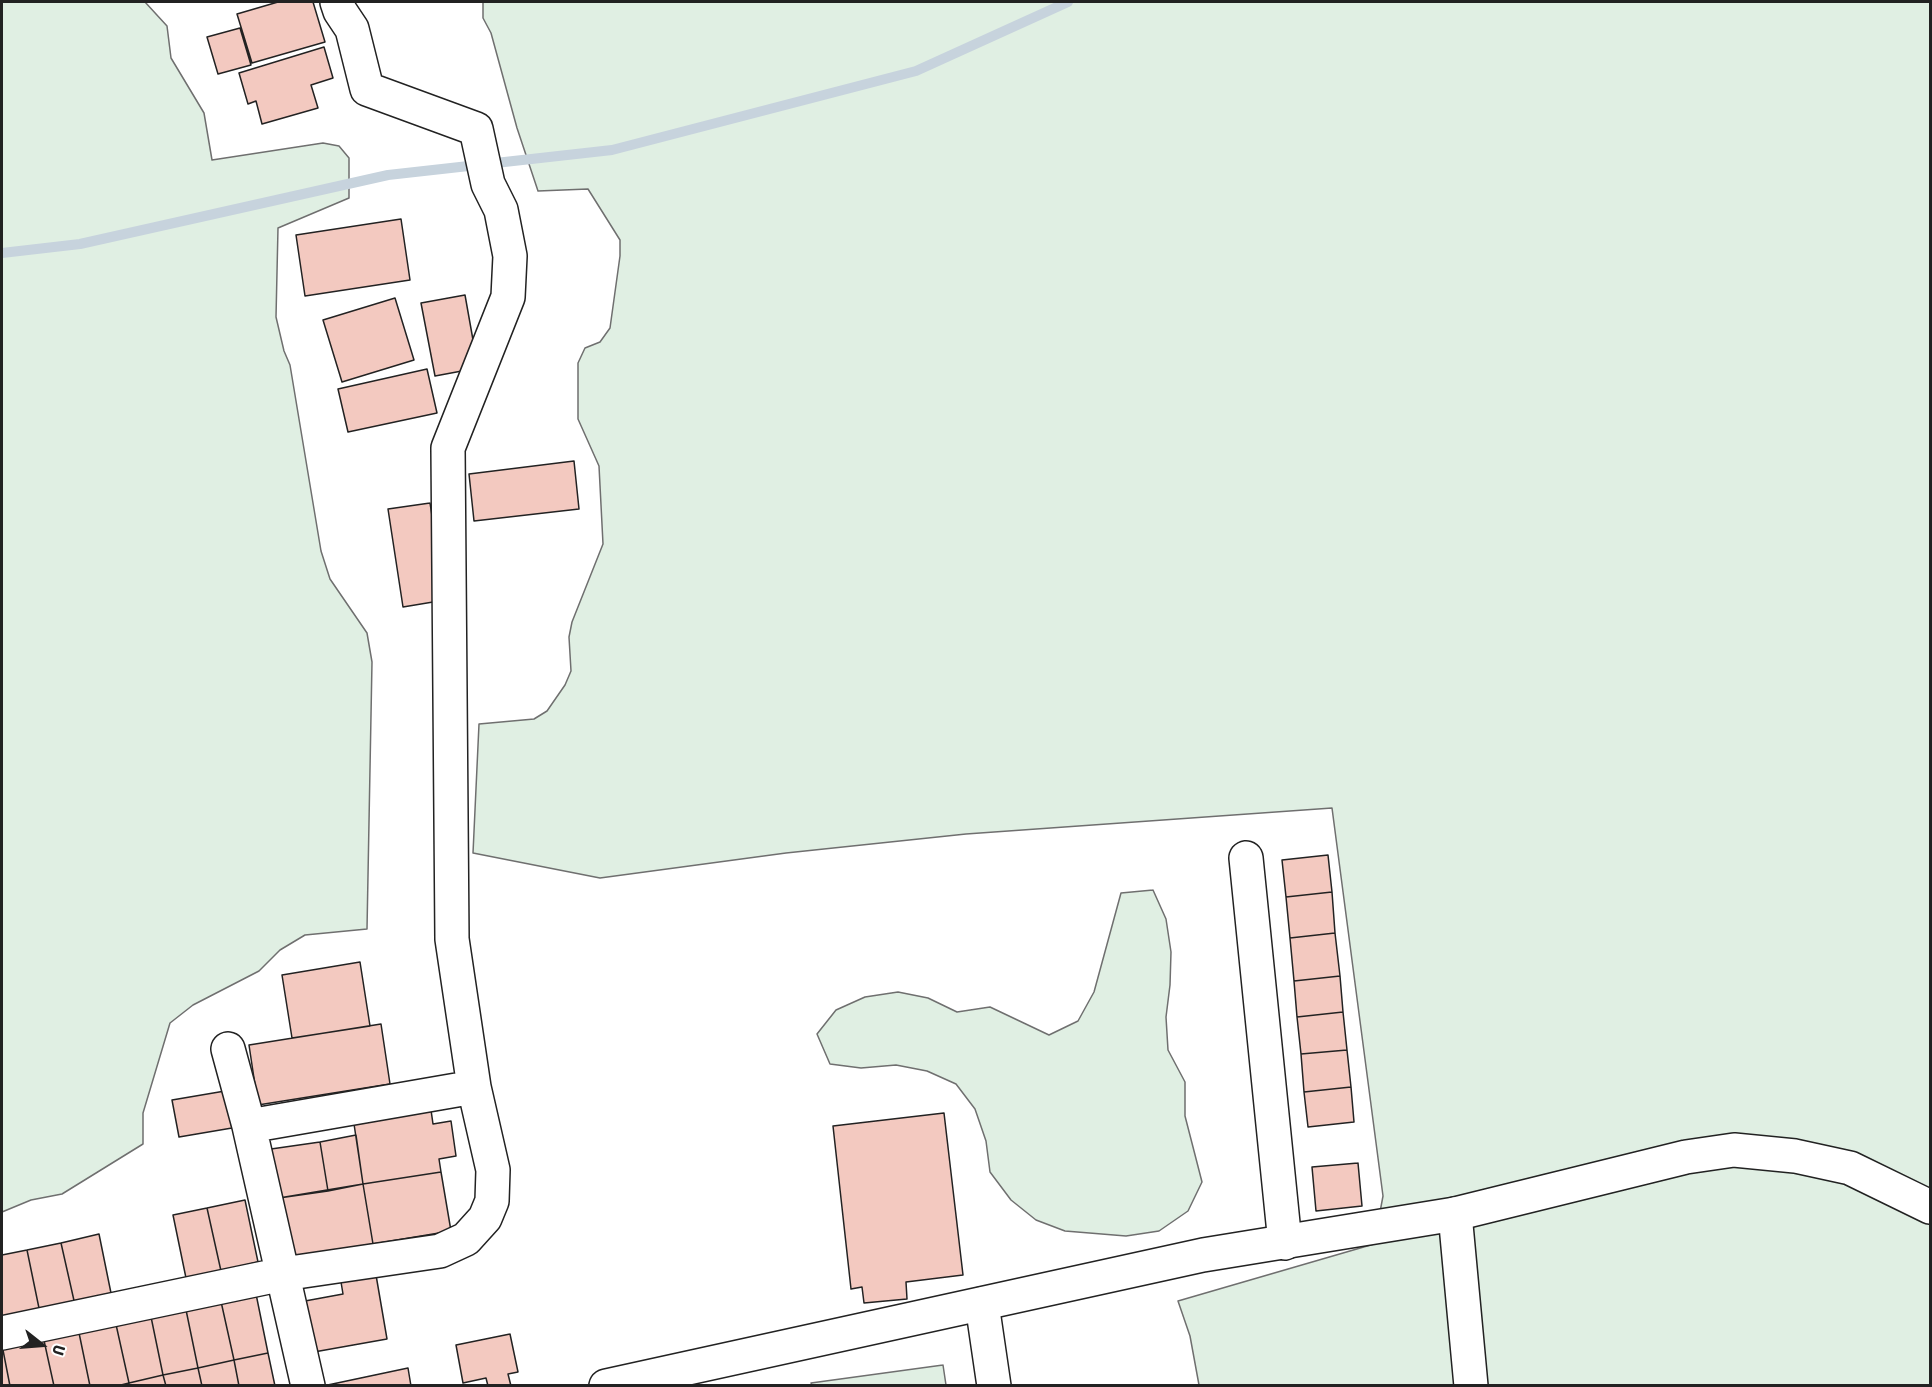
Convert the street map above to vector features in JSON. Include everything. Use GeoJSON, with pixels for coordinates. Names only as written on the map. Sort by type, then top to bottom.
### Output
{"type":"FeatureCollection","features":[{"type":"Feature","properties":{"kind":"street"},"geometry":{"type":"LineString","coordinates":[[2,1334],[283,1274],[440,1251],[466,1239],[484,1218],[492,1201],[493,1170],[474,1087],[452,939],[448,448],[508,297],[510,256],[501,210],[488,184],[477,129],[367,89],[352,29],[337,2]]}},
{"type":"Feature","properties":{"kind":"street"},"geometry":{"type":"LineString","coordinates":[[1246,858],[1285,1243]]}},
{"type":"Feature","properties":{"kind":"street"},"geometry":{"type":"LineString","coordinates":[[228,1049],[249,1126],[308,1386]]}},
{"type":"Feature","properties":{"kind":"street"},"geometry":{"type":"LineString","coordinates":[[249,1126],[474,1087]]}},
{"type":"Feature","properties":{"kind":"street"},"geometry":{"type":"LineString","coordinates":[[606,1386],[1203,1255],[1455,1214],[1686,1156],[1734,1150],[1795,1156],[1850,1168],[1930,1207]]}},
{"type":"Feature","properties":{"kind":"street"},"geometry":{"type":"LineString","coordinates":[[1455,1214],[1471,1386]]}},
{"type":"Feature","properties":{"kind":"street"},"geometry":{"type":"LineString","coordinates":[[982,1304],[994,1386]]}},
{"type":"Feature","properties":{"kind":"green space"},"geometry":{"type":"Polygon","coordinates":[[[2,2],[145,2],[167,26],[171,58],[204,113],[212,160],[323,143],[339,146],[349,158],[349,198],[278,228],[276,317],[284,351],[290,365],[321,551],[330,579],[367,633],[372,662],[367,929],[305,935],[280,950],[259,971],[193,1005],[170,1023],[143,1113],[143,1144],[62,1194],[31,1200],[2,1212],[2,2]]]}},
{"type":"Feature","properties":{"kind":"green space"},"geometry":{"type":"Polygon","coordinates":[[[483,2],[1930,2],[1930,1385],[1199,1385],[1190,1336],[1178,1301],[1374,1244],[1383,1196],[1332,808],[966,834],[786,853],[600,878],[473,853],[479,724],[534,719],[547,711],[565,685],[571,671],[569,637],[572,622],[603,544],[599,466],[578,419],[578,363],[585,348],[600,342],[610,328],[620,256],[620,240],[588,189],[538,191],[517,128],[491,33],[483,18],[483,2]]]}},
{"type":"Feature","properties":{"kind":"green space"},"geometry":{"type":"Polygon","coordinates":[[[1153,890],[1166,919],[1171,952],[1166,1017],[1168,1050],[1185,1082],[1185,1116],[1202,1182],[1188,1211],[1159,1231],[1126,1236],[1065,1231],[1036,1220],[1011,1200],[990,1172],[986,1141],[975,1109],[956,1084],[927,1071],[896,1065],[861,1068],[830,1064],[817,1034],[836,1010],[865,997],[898,992],[928,998],[957,1012],[990,1007],[1049,1035],[1078,1021],[1094,992],[1121,893],[1153,890]]]}},
{"type":"Feature","properties":{"kind":"green space"},"geometry":{"type":"Polygon","coordinates":[[[943,1365],[946,1385],[812,1385],[811,1383],[943,1365]]]}},
{"type":"Feature","properties":{"kind":"building"},"geometry":{"type":"Polygon","coordinates":[[[278,2],[313,2],[325,42],[252,63],[237,14],[278,2]]]}},
{"type":"Feature","properties":{"kind":"building"},"geometry":{"type":"Polygon","coordinates":[[[240,28],[251,65],[218,74],[207,37],[240,28]]]}},
{"type":"Feature","properties":{"kind":"building"},"geometry":{"type":"Polygon","coordinates":[[[324,47],[333,78],[311,85],[318,108],[262,124],[256,101],[248,104],[239,73],[324,47]]]}},
{"type":"Feature","properties":{"kind":"building"},"geometry":{"type":"Polygon","coordinates":[[[401,219],[410,280],[305,296],[296,235],[401,219]]]}},
{"type":"Feature","properties":{"kind":"building"},"geometry":{"type":"Polygon","coordinates":[[[465,295],[478,368],[435,376],[421,303],[465,295]]]}},
{"type":"Feature","properties":{"kind":"building"},"geometry":{"type":"Polygon","coordinates":[[[395,298],[414,360],[342,382],[323,320],[395,298]]]}},
{"type":"Feature","properties":{"kind":"building"},"geometry":{"type":"Polygon","coordinates":[[[427,369],[437,413],[348,432],[338,389],[427,369]]]}},
{"type":"Feature","properties":{"kind":"building"},"geometry":{"type":"Polygon","coordinates":[[[574,461],[579,509],[474,521],[469,474],[574,461]]]}},
{"type":"Feature","properties":{"kind":"building"},"geometry":{"type":"Polygon","coordinates":[[[430,503],[445,600],[403,607],[388,509],[430,503]]]}},
{"type":"Feature","properties":{"kind":"building"},"geometry":{"type":"Polygon","coordinates":[[[1328,855],[1332,892],[1286,897],[1282,860],[1328,855]]]}},
{"type":"Feature","properties":{"kind":"building"},"geometry":{"type":"Polygon","coordinates":[[[1332,892],[1335,933],[1290,938],[1286,897],[1332,892]]]}},
{"type":"Feature","properties":{"kind":"building"},"geometry":{"type":"Polygon","coordinates":[[[1335,933],[1340,976],[1294,981],[1290,938],[1335,933]]]}},
{"type":"Feature","properties":{"kind":"building"},"geometry":{"type":"Polygon","coordinates":[[[360,962],[370,1026],[292,1038],[282,975],[360,962]]]}},
{"type":"Feature","properties":{"kind":"building"},"geometry":{"type":"Polygon","coordinates":[[[1340,976],[1343,1012],[1297,1017],[1294,981],[1340,976]]]}},
{"type":"Feature","properties":{"kind":"building"},"geometry":{"type":"Polygon","coordinates":[[[1343,1012],[1347,1050],[1301,1054],[1297,1017],[1343,1012]]]}},
{"type":"Feature","properties":{"kind":"building"},"geometry":{"type":"Polygon","coordinates":[[[381,1024],[390,1084],[258,1105],[249,1045],[381,1024]]]}},
{"type":"Feature","properties":{"kind":"building"},"geometry":{"type":"Polygon","coordinates":[[[1347,1050],[1351,1087],[1304,1092],[1301,1054],[1347,1050]]]}},
{"type":"Feature","properties":{"kind":"building"},"geometry":{"type":"Polygon","coordinates":[[[1351,1087],[1354,1122],[1308,1127],[1304,1092],[1351,1087]]]}},
{"type":"Feature","properties":{"kind":"building"},"geometry":{"type":"Polygon","coordinates":[[[225,1091],[232,1128],[179,1137],[172,1100],[225,1091]]]}},
{"type":"Feature","properties":{"kind":"building"},"geometry":{"type":"Polygon","coordinates":[[[431,1110],[433,1124],[451,1121],[456,1156],[439,1159],[441,1172],[363,1184],[354,1124],[431,1110]]]}},
{"type":"Feature","properties":{"kind":"building"},"geometry":{"type":"Polygon","coordinates":[[[944,1113],[963,1275],[906,1282],[907,1299],[864,1303],[862,1287],[851,1289],[833,1126],[944,1113]]]}},
{"type":"Feature","properties":{"kind":"building"},"geometry":{"type":"Polygon","coordinates":[[[356,1135],[363,1184],[328,1191],[320,1142],[356,1135]]]}},
{"type":"Feature","properties":{"kind":"building"},"geometry":{"type":"Polygon","coordinates":[[[320,1142],[328,1191],[279,1198],[271,1149],[320,1142]]]}},
{"type":"Feature","properties":{"kind":"building"},"geometry":{"type":"Polygon","coordinates":[[[1358,1163],[1362,1206],[1316,1211],[1312,1167],[1358,1163]]]}},
{"type":"Feature","properties":{"kind":"building"},"geometry":{"type":"Polygon","coordinates":[[[441,1172],[451,1231],[373,1244],[363,1184],[441,1172]]]}},
{"type":"Feature","properties":{"kind":"building"},"geometry":{"type":"Polygon","coordinates":[[[363,1184],[373,1244],[288,1258],[279,1198],[363,1184]]]}},
{"type":"Feature","properties":{"kind":"building"},"geometry":{"type":"Polygon","coordinates":[[[245,1200],[258,1262],[221,1271],[207,1208],[245,1200]]]}},
{"type":"Feature","properties":{"kind":"building"},"geometry":{"type":"Polygon","coordinates":[[[207,1208],[221,1271],[186,1278],[173,1215],[207,1208]]]}},
{"type":"Feature","properties":{"kind":"building"},"geometry":{"type":"Polygon","coordinates":[[[99,1234],[112,1298],[75,1305],[61,1243],[99,1234]]]}},
{"type":"Feature","properties":{"kind":"building"},"geometry":{"type":"Polygon","coordinates":[[[61,1243],[75,1305],[40,1313],[27,1250],[61,1243]]]}},
{"type":"Feature","properties":{"kind":"building"},"geometry":{"type":"Polygon","coordinates":[[[27,1250],[40,1313],[2,1322],[2,1255],[27,1250]]]}},
{"type":"Feature","properties":{"kind":"building"},"geometry":{"type":"Polygon","coordinates":[[[376,1275],[387,1339],[314,1352],[305,1301],[343,1294],[341,1282],[376,1275]]]}},
{"type":"Feature","properties":{"kind":"building"},"geometry":{"type":"Polygon","coordinates":[[[255,1289],[268,1353],[234,1360],[220,1297],[255,1289]]]}},
{"type":"Feature","properties":{"kind":"building"},"geometry":{"type":"Polygon","coordinates":[[[220,1297],[234,1360],[198,1368],[185,1305],[220,1297]]]}},
{"type":"Feature","properties":{"kind":"building"},"geometry":{"type":"Polygon","coordinates":[[[185,1305],[198,1368],[163,1375],[150,1312],[185,1305]]]}},
{"type":"Feature","properties":{"kind":"building"},"geometry":{"type":"Polygon","coordinates":[[[150,1312],[163,1375],[129,1383],[115,1320],[150,1312]]]}},
{"type":"Feature","properties":{"kind":"building"},"geometry":{"type":"Polygon","coordinates":[[[115,1320],[129,1383],[117,1386],[90,1386],[78,1328],[115,1320]]]}},
{"type":"Feature","properties":{"kind":"building"},"geometry":{"type":"Polygon","coordinates":[[[78,1328],[90,1386],[54,1386],[43,1336],[78,1328]]]}},
{"type":"Feature","properties":{"kind":"building"},"geometry":{"type":"Polygon","coordinates":[[[510,1334],[518,1372],[508,1374],[511,1386],[488,1386],[486,1378],[463,1383],[456,1345],[510,1334]]]}},
{"type":"Feature","properties":{"kind":"building"},"geometry":{"type":"Polygon","coordinates":[[[43,1336],[54,1386],[10,1386],[2,1345],[43,1336]]]}},
{"type":"Feature","properties":{"kind":"building"},"geometry":{"type":"Polygon","coordinates":[[[2,1345],[10,1386],[2,1386],[2,1345]]]}},
{"type":"Feature","properties":{"kind":"building"},"geometry":{"type":"Polygon","coordinates":[[[268,1353],[275,1386],[239,1386],[234,1360],[268,1353]]]}},
{"type":"Feature","properties":{"kind":"building"},"geometry":{"type":"Polygon","coordinates":[[[234,1360],[239,1386],[202,1386],[198,1368],[234,1360]]]}},
{"type":"Feature","properties":{"kind":"building"},"geometry":{"type":"Polygon","coordinates":[[[198,1368],[202,1386],[166,1386],[163,1375],[198,1368]]]}},
{"type":"Feature","properties":{"kind":"building"},"geometry":{"type":"Polygon","coordinates":[[[408,1368],[411,1386],[323,1386],[408,1368]]]}},
{"type":"Feature","properties":{"kind":"building"},"geometry":{"type":"Polygon","coordinates":[[[163,1375],[166,1386],[129,1386],[129,1383],[163,1375]]]}},
{"type":"Feature","properties":{"kind":"waterway"},"geometry":{"type":"LineString","coordinates":[[2,253],[80,244],[388,175],[612,150],[916,71],[1068,2]]}}]}
